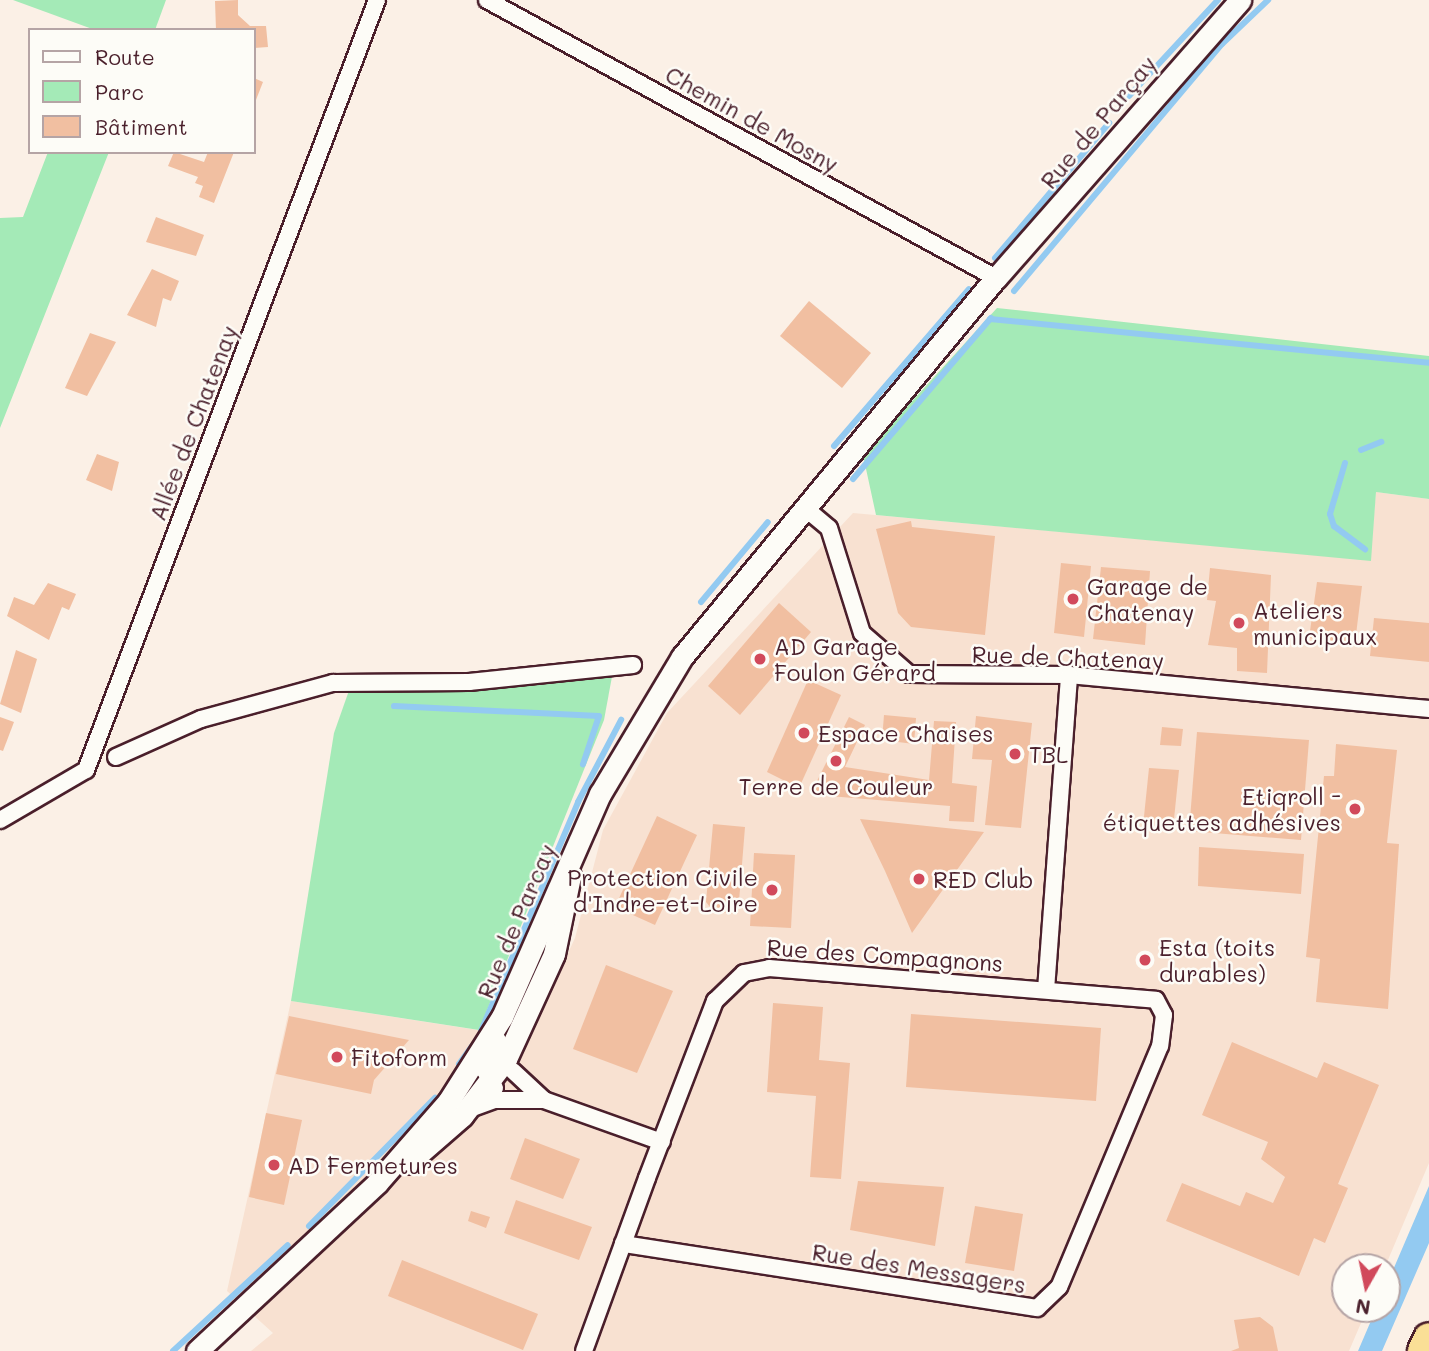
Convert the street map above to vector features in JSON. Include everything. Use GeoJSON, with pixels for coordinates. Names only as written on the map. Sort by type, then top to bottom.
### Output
{"type":"FeatureCollection","features":[{"type":"Feature","properties":{"kind":"highway"},"geometry":{"type":"LineString","coordinates":[[1423,1351],[1429,1338]]}},
{"type":"Feature","properties":{"kind":"street","name":"Allée de Chatenay"},"geometry":{"type":"LineString","coordinates":[[86,770],[377,0]]}},
{"type":"Feature","properties":{"kind":"street","name":"Chemin de Mosny"},"geometry":{"type":"LineString","coordinates":[[487,0],[996,278]]}},
{"type":"Feature","properties":{"kind":"street","name":"Rue de Parçay"},"geometry":{"type":"LineString","coordinates":[[579,840],[659,692],[805,508],[996,278],[1240,0]]}},
{"type":"Feature","properties":{"kind":"street","name":"Rue de Chatenay"},"geometry":{"type":"LineString","coordinates":[[805,508],[829,528],[862,633],[889,663],[921,677],[1069,676],[1429,709]]}},
{"type":"Feature","properties":{"kind":"street"},"geometry":{"type":"LineString","coordinates":[[0,820],[111,758],[236,708],[333,683],[469,682],[633,666]]}},
{"type":"Feature","properties":{"kind":"street"},"geometry":{"type":"LineString","coordinates":[[1046,989],[1069,676]]}},
{"type":"Feature","properties":{"kind":"street","name":"Rue de Parcay"},"geometry":{"type":"LineString","coordinates":[[377,1183],[462,1082],[502,1017],[579,840]]}},
{"type":"Feature","properties":{"kind":"street","name":"Rue de Parcay"},"geometry":{"type":"LineString","coordinates":[[197,1351],[377,1183],[467,1110],[499,1069],[554,954],[579,840]]}},
{"type":"Feature","properties":{"kind":"street"},"geometry":{"type":"LineString","coordinates":[[513,1098],[499,1069],[533,947]]}},
{"type":"Feature","properties":{"kind":"street","name":"Rue des Compagnons"},"geometry":{"type":"LineString","coordinates":[[662,1142],[715,1001],[744,973],[769,968],[1156,1000]]}},
{"type":"Feature","properties":{"kind":"street","name":"Rue des Messagers"},"geometry":{"type":"LineString","coordinates":[[623,1244],[1037,1308],[1059,1287],[1160,1046],[1164,1015],[1156,1000]]}},
{"type":"Feature","properties":{"kind":"street"},"geometry":{"type":"LineString","coordinates":[[462,1082],[499,1069]]}},
{"type":"Feature","properties":{"kind":"street"},"geometry":{"type":"LineString","coordinates":[[499,1069],[544,1100],[662,1142],[584,1351]]}},
{"type":"Feature","properties":{"kind":"street"},"geometry":{"type":"LineString","coordinates":[[467,1110],[513,1098],[544,1100]]}},
{"type":"Feature","properties":{"kind":"shaded area"},"geometry":{"type":"Polygon","coordinates":[[[1376,492],[1429,499],[1429,1163],[1391,1253],[1331,1253],[1331,1323],[1361,1323],[1349,1351],[251,1351],[273,1333],[227,1291],[291,1001],[529,1038],[575,938],[603,830],[667,713],[853,513],[1370,560],[1376,492]]]}},
{"type":"Feature","properties":{"kind":"green space"},"geometry":{"type":"Polygon","coordinates":[[[13,0],[166,0],[156,28],[90,28],[13,0]]]}},
{"type":"Feature","properties":{"kind":"green space"},"geometry":{"type":"Polygon","coordinates":[[[47,154],[108,154],[0,428],[0,218],[23,217],[47,154]]]}},
{"type":"Feature","properties":{"kind":"green space"},"geometry":{"type":"Polygon","coordinates":[[[997,308],[1429,356],[1429,499],[1376,492],[1371,561],[876,515],[863,455],[997,308]]]}},
{"type":"Feature","properties":{"kind":"green space"},"geometry":{"type":"Polygon","coordinates":[[[613,671],[604,720],[479,1030],[291,1001],[334,733],[352,682],[613,671]]]}},
{"type":"Feature","properties":{"kind":"water"},"geometry":{"type":"Polygon","coordinates":[[[1429,1186],[1429,1243],[1401,1307],[1400,1253],[1429,1186]]]}},
{"type":"Feature","properties":{"kind":"water"},"geometry":{"type":"Polygon","coordinates":[[[1370,1323],[1394,1323],[1382,1351],[1358,1351],[1370,1323]]]}},
{"type":"Feature","properties":{"kind":"building"},"geometry":{"type":"Polygon","coordinates":[[[238,0],[238,15],[250,26],[266,26],[268,47],[256,48],[256,28],[216,28],[215,1],[238,0]]]}},
{"type":"Feature","properties":{"kind":"building"},"geometry":{"type":"Polygon","coordinates":[[[256,79],[263,82],[256,100],[256,79]]]}},
{"type":"Feature","properties":{"kind":"building"},"geometry":{"type":"Polygon","coordinates":[[[173,154],[204,162],[207,154],[233,154],[214,203],[199,197],[203,186],[195,183],[198,177],[168,166],[173,154]]]}},
{"type":"Feature","properties":{"kind":"building"},"geometry":{"type":"Polygon","coordinates":[[[156,217],[204,235],[196,256],[146,242],[156,217]]]}},
{"type":"Feature","properties":{"kind":"building"},"geometry":{"type":"Polygon","coordinates":[[[152,269],[179,281],[171,301],[163,298],[156,327],[127,315],[152,269]]]}},
{"type":"Feature","properties":{"kind":"building"},"geometry":{"type":"Polygon","coordinates":[[[809,301],[871,353],[842,388],[780,336],[809,301]]]}},
{"type":"Feature","properties":{"kind":"building"},"geometry":{"type":"Polygon","coordinates":[[[90,333],[116,342],[87,396],[65,388],[90,333]]]}},
{"type":"Feature","properties":{"kind":"building"},"geometry":{"type":"Polygon","coordinates":[[[97,454],[119,462],[112,491],[86,480],[97,454]]]}},
{"type":"Feature","properties":{"kind":"building"},"geometry":{"type":"Polygon","coordinates":[[[911,521],[912,527],[995,536],[985,635],[911,627],[898,613],[876,529],[911,521]]]}},
{"type":"Feature","properties":{"kind":"building","name":"Garage de Chatenay"},"geometry":{"type":"Polygon","coordinates":[[[1061,563],[1091,566],[1084,637],[1054,633],[1061,563]]]}},
{"type":"Feature","properties":{"kind":"building"},"geometry":{"type":"Polygon","coordinates":[[[1101,567],[1150,571],[1145,645],[1093,639],[1101,567]]]}},
{"type":"Feature","properties":{"kind":"building","name":"Ateliers municipaux"},"geometry":{"type":"Polygon","coordinates":[[[1210,568],[1271,575],[1267,673],[1237,671],[1237,648],[1208,645],[1216,601],[1207,600],[1210,568]]]}},
{"type":"Feature","properties":{"kind":"building"},"geometry":{"type":"Polygon","coordinates":[[[1317,582],[1362,586],[1355,643],[1309,638],[1317,582]]]}},
{"type":"Feature","properties":{"kind":"building"},"geometry":{"type":"Polygon","coordinates":[[[48,583],[76,594],[69,610],[62,607],[49,640],[7,616],[14,597],[34,605],[48,583]]]}},
{"type":"Feature","properties":{"kind":"building","name":"AD Garage Foulon Gérard"},"geometry":{"type":"Polygon","coordinates":[[[779,603],[811,632],[740,715],[708,686],[779,603]]]}},
{"type":"Feature","properties":{"kind":"building"},"geometry":{"type":"Polygon","coordinates":[[[1374,618],[1429,623],[1429,662],[1370,656],[1374,618]]]}},
{"type":"Feature","properties":{"kind":"building"},"geometry":{"type":"Polygon","coordinates":[[[16,650],[37,659],[21,713],[0,704],[16,650]]]}},
{"type":"Feature","properties":{"kind":"building","name":"Espace Chaises"},"geometry":{"type":"Polygon","coordinates":[[[808,680],[841,695],[799,788],[767,772],[808,680]]]}},
{"type":"Feature","properties":{"kind":"building"},"geometry":{"type":"Polygon","coordinates":[[[884,715],[916,718],[914,744],[882,740],[884,715]]]}},
{"type":"Feature","properties":{"kind":"building"},"geometry":{"type":"Polygon","coordinates":[[[976,716],[1032,723],[1021,828],[985,825],[992,760],[972,759],[976,716]]]}},
{"type":"Feature","properties":{"kind":"building"},"geometry":{"type":"Polygon","coordinates":[[[0,717],[14,722],[3,751],[0,750],[0,717]]]}},
{"type":"Feature","properties":{"kind":"building"},"geometry":{"type":"Polygon","coordinates":[[[849,717],[865,725],[845,767],[929,780],[934,721],[956,722],[952,783],[977,786],[974,822],[949,821],[950,806],[829,796],[813,789],[849,717]]]}},
{"type":"Feature","properties":{"kind":"building"},"geometry":{"type":"Polygon","coordinates":[[[1162,727],[1183,729],[1181,746],[1160,745],[1162,727]]]}},
{"type":"Feature","properties":{"kind":"building"},"geometry":{"type":"Polygon","coordinates":[[[1197,732],[1309,740],[1301,840],[1189,831],[1197,732]]]}},
{"type":"Feature","properties":{"kind":"building"},"geometry":{"type":"Polygon","coordinates":[[[1336,744],[1397,750],[1387,843],[1399,844],[1388,1009],[1316,1002],[1320,959],[1306,957],[1324,776],[1334,776],[1336,744]]]}},
{"type":"Feature","properties":{"kind":"building"},"geometry":{"type":"Polygon","coordinates":[[[1149,768],[1179,770],[1173,829],[1143,826],[1149,768]]]}},
{"type":"Feature","properties":{"kind":"building"},"geometry":{"type":"Polygon","coordinates":[[[657,816],[697,835],[655,925],[615,907],[657,816]]]}},
{"type":"Feature","properties":{"kind":"building","name":"RED Club"},"geometry":{"type":"Polygon","coordinates":[[[860,819],[984,832],[912,933],[885,871],[860,819]]]}},
{"type":"Feature","properties":{"kind":"building"},"geometry":{"type":"Polygon","coordinates":[[[713,824],[745,827],[738,914],[714,912],[706,902],[713,824]]]}},
{"type":"Feature","properties":{"kind":"building"},"geometry":{"type":"Polygon","coordinates":[[[1199,847],[1304,854],[1301,894],[1198,886],[1199,847]]]}},
{"type":"Feature","properties":{"kind":"building","name":"Protection Civile d'Indre-et-Loire"},"geometry":{"type":"Polygon","coordinates":[[[754,853],[795,855],[791,928],[750,926],[754,853]]]}},
{"type":"Feature","properties":{"kind":"building"},"geometry":{"type":"Polygon","coordinates":[[[606,965],[673,991],[637,1073],[573,1049],[606,965]]]}},
{"type":"Feature","properties":{"kind":"building"},"geometry":{"type":"Polygon","coordinates":[[[773,1003],[823,1007],[819,1060],[850,1063],[841,1179],[810,1177],[816,1096],[767,1092],[773,1003]]]}},
{"type":"Feature","properties":{"kind":"building"},"geometry":{"type":"Polygon","coordinates":[[[911,1014],[1101,1028],[1096,1101],[906,1087],[911,1014]]]}},
{"type":"Feature","properties":{"kind":"building","name":"Fitoform"},"geometry":{"type":"Polygon","coordinates":[[[289,1016],[409,1040],[374,1080],[371,1094],[276,1074],[289,1016]]]}},
{"type":"Feature","properties":{"kind":"building"},"geometry":{"type":"Polygon","coordinates":[[[1232,1042],[1317,1078],[1324,1062],[1379,1085],[1338,1184],[1348,1188],[1325,1243],[1314,1238],[1299,1276],[1166,1221],[1182,1183],[1240,1206],[1246,1192],[1273,1203],[1285,1177],[1261,1159],[1268,1142],[1202,1115],[1232,1042]]]}},
{"type":"Feature","properties":{"kind":"building","name":"AD Fermetures"},"geometry":{"type":"Polygon","coordinates":[[[266,1113],[302,1120],[284,1205],[249,1197],[266,1113]]]}},
{"type":"Feature","properties":{"kind":"building"},"geometry":{"type":"Polygon","coordinates":[[[525,1138],[580,1159],[563,1199],[510,1179],[525,1138]]]}},
{"type":"Feature","properties":{"kind":"building"},"geometry":{"type":"Polygon","coordinates":[[[858,1181],[944,1187],[935,1246],[850,1230],[858,1181]]]}},
{"type":"Feature","properties":{"kind":"building"},"geometry":{"type":"Polygon","coordinates":[[[516,1200],[592,1227],[579,1260],[504,1233],[516,1200]]]}},
{"type":"Feature","properties":{"kind":"building"},"geometry":{"type":"Polygon","coordinates":[[[975,1206],[1023,1214],[1014,1271],[965,1263],[975,1206]]]}},
{"type":"Feature","properties":{"kind":"building"},"geometry":{"type":"Polygon","coordinates":[[[471,1211],[490,1217],[486,1228],[468,1221],[471,1211]]]}},
{"type":"Feature","properties":{"kind":"building"},"geometry":{"type":"Polygon","coordinates":[[[402,1260],[538,1314],[523,1350],[388,1296],[402,1260]]]}},
{"type":"Feature","properties":{"kind":"building"},"geometry":{"type":"Polygon","coordinates":[[[1260,1317],[1273,1327],[1278,1351],[1231,1351],[1239,1348],[1234,1320],[1260,1317]]]}},
{"type":"Feature","properties":{"kind":"waterway"},"geometry":{"type":"LineString","coordinates":[[1129,96],[1218,0]]}},
{"type":"Feature","properties":{"kind":"waterway"},"geometry":{"type":"LineString","coordinates":[[1014,291],[1222,44],[1268,0]]}},
{"type":"Feature","properties":{"kind":"waterway"},"geometry":{"type":"LineString","coordinates":[[995,258],[1109,123]]}},
{"type":"Feature","properties":{"kind":"waterway"},"geometry":{"type":"LineString","coordinates":[[834,446],[969,289]]}},
{"type":"Feature","properties":{"kind":"waterway"},"geometry":{"type":"LineString","coordinates":[[853,479],[991,318]]}},
{"type":"Feature","properties":{"kind":"waterway"},"geometry":{"type":"LineString","coordinates":[[990,319],[1429,363]]}},
{"type":"Feature","properties":{"kind":"waterway"},"geometry":{"type":"LineString","coordinates":[[1361,450],[1381,442]]}},
{"type":"Feature","properties":{"kind":"waterway"},"geometry":{"type":"LineString","coordinates":[[1345,463],[1330,514],[1334,526],[1365,549]]}},
{"type":"Feature","properties":{"kind":"waterway"},"geometry":{"type":"LineString","coordinates":[[701,602],[768,522]]}},
{"type":"Feature","properties":{"kind":"waterway"},"geometry":{"type":"LineString","coordinates":[[394,706],[599,716],[583,764]]}},
{"type":"Feature","properties":{"kind":"waterway"},"geometry":{"type":"LineString","coordinates":[[481,1031],[578,802],[621,720]]}},
{"type":"Feature","properties":{"kind":"waterway"},"geometry":{"type":"LineString","coordinates":[[459,1064],[472,1046]]}},
{"type":"Feature","properties":{"kind":"waterway"},"geometry":{"type":"LineString","coordinates":[[309,1226],[435,1098]]}},
{"type":"Feature","properties":{"kind":"waterway"},"geometry":{"type":"LineString","coordinates":[[173,1351],[288,1245]]}},
{"type":"Feature","properties":{"kind":"place","name":"Garage de Chatenay"},"geometry":{"type":"Point","coordinates":[1073,599]}},
{"type":"Feature","properties":{"kind":"place","name":"Ateliers municipaux"},"geometry":{"type":"Point","coordinates":[1239,623]}},
{"type":"Feature","properties":{"kind":"place","name":"AD Garage Foulon Gérard"},"geometry":{"type":"Point","coordinates":[760,659]}},
{"type":"Feature","properties":{"kind":"place","name":"Espace Chaises"},"geometry":{"type":"Point","coordinates":[804,733]}},
{"type":"Feature","properties":{"kind":"place","name":"TBL"},"geometry":{"type":"Point","coordinates":[1015,754]}},
{"type":"Feature","properties":{"kind":"place","name":"Terre de Couleur"},"geometry":{"type":"Point","coordinates":[836,761]}},
{"type":"Feature","properties":{"kind":"place","name":"Etiqroll - étiquettes adhésives"},"geometry":{"type":"Point","coordinates":[1355,809]}},
{"type":"Feature","properties":{"kind":"place","name":"RED Club"},"geometry":{"type":"Point","coordinates":[919,879]}},
{"type":"Feature","properties":{"kind":"place","name":"Protection Civile d'Indre-et-Loire"},"geometry":{"type":"Point","coordinates":[772,890]}},
{"type":"Feature","properties":{"kind":"place","name":"Esta (toits durables)"},"geometry":{"type":"Point","coordinates":[1145,960]}},
{"type":"Feature","properties":{"kind":"place","name":"Fitoform"},"geometry":{"type":"Point","coordinates":[337,1057]}},
{"type":"Feature","properties":{"kind":"place","name":"AD Fermetures"},"geometry":{"type":"Point","coordinates":[274,1165]}}]}
